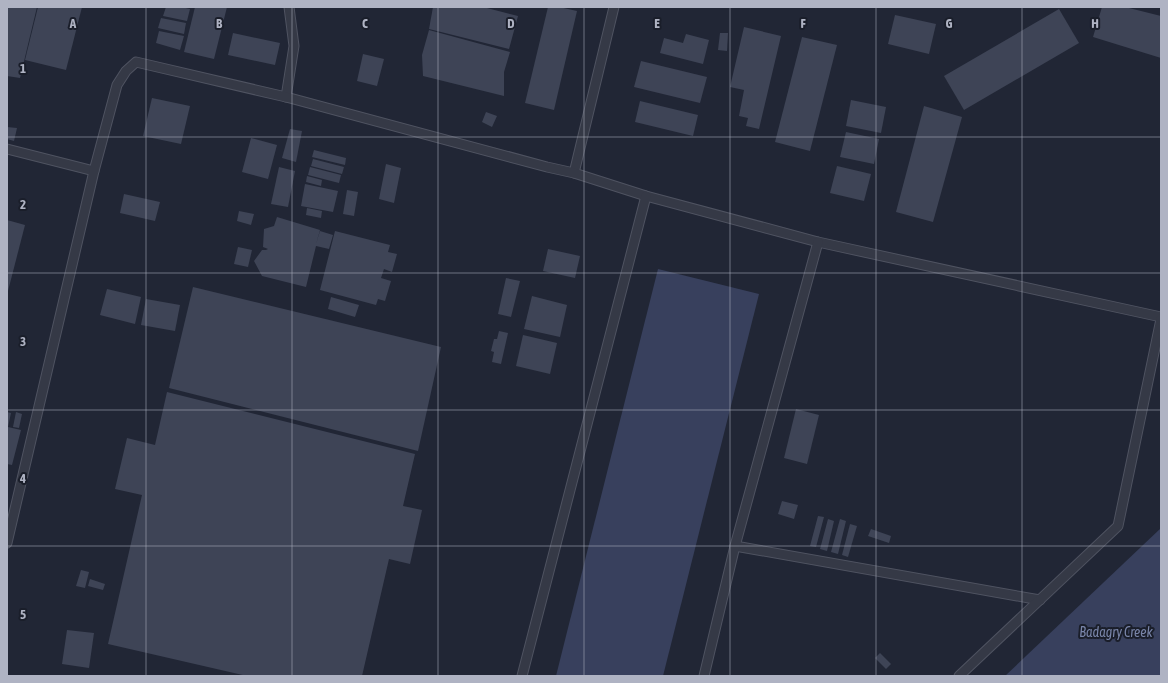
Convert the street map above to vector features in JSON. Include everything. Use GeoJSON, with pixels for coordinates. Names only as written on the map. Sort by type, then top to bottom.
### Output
{"type":"FeatureCollection","features":[{"type":"Feature","properties":{"kind":"lane"},"geometry":{"type":"LineString","coordinates":[[286,97],[294,46],[290,7]]}},
{"type":"Feature","properties":{"kind":"lane"},"geometry":{"type":"LineString","coordinates":[[574,173],[614,7]]}},
{"type":"Feature","properties":{"kind":"lane"},"geometry":{"type":"LineString","coordinates":[[7,543],[94,171],[118,85],[126,71],[136,62],[286,97],[574,173],[646,196],[818,242],[1161,318],[1118,526],[959,676]]}},
{"type":"Feature","properties":{"kind":"lane"},"geometry":{"type":"LineString","coordinates":[[7,149],[94,171]]}},
{"type":"Feature","properties":{"kind":"lane"},"geometry":{"type":"LineString","coordinates":[[522,676],[646,196]]}},
{"type":"Feature","properties":{"kind":"lane"},"geometry":{"type":"LineString","coordinates":[[704,676],[735,546],[818,242]]}},
{"type":"Feature","properties":{"kind":"lane"},"geometry":{"type":"LineString","coordinates":[[735,546],[1040,600]]}},
{"type":"Feature","properties":{"kind":"water"},"geometry":{"type":"Polygon","coordinates":[[[658,269],[759,294],[663,676],[556,676],[658,269]]]}},
{"type":"Feature","properties":{"kind":"water","name":"Badagry Creek"},"geometry":{"type":"Polygon","coordinates":[[[1161,528],[1161,676],[1005,676],[1161,528]]]}},
{"type":"Feature","properties":{"kind":"building"},"geometry":{"type":"Polygon","coordinates":[[[7,7],[37,7],[20,78],[7,76],[7,7]]]}},
{"type":"Feature","properties":{"kind":"building"},"geometry":{"type":"Polygon","coordinates":[[[38,7],[82,7],[66,70],[25,60],[38,7]]]}},
{"type":"Feature","properties":{"kind":"building"},"geometry":{"type":"Polygon","coordinates":[[[166,7],[181,7],[190,9],[187,21],[163,16],[166,7]]]}},
{"type":"Feature","properties":{"kind":"building"},"geometry":{"type":"Polygon","coordinates":[[[195,7],[227,7],[214,59],[184,52],[195,7]]]}},
{"type":"Feature","properties":{"kind":"building"},"geometry":{"type":"Polygon","coordinates":[[[433,7],[483,7],[518,16],[509,49],[429,29],[433,7]]]}},
{"type":"Feature","properties":{"kind":"building"},"geometry":{"type":"Polygon","coordinates":[[[548,7],[559,7],[577,11],[554,110],[525,103],[548,7]]]}},
{"type":"Feature","properties":{"kind":"building"},"geometry":{"type":"Polygon","coordinates":[[[1102,7],[1125,7],[1161,16],[1161,58],[1093,37],[1102,7]]]}},
{"type":"Feature","properties":{"kind":"building"},"geometry":{"type":"Polygon","coordinates":[[[1059,9],[1079,43],[964,110],[944,76],[1059,9]]]}},
{"type":"Feature","properties":{"kind":"building"},"geometry":{"type":"Polygon","coordinates":[[[895,15],[936,24],[929,54],[888,44],[895,15]]]}},
{"type":"Feature","properties":{"kind":"building"},"geometry":{"type":"Polygon","coordinates":[[[161,18],[186,23],[184,34],[158,28],[161,18]]]}},
{"type":"Feature","properties":{"kind":"building"},"geometry":{"type":"Polygon","coordinates":[[[744,27],[781,36],[759,129],[746,126],[748,118],[739,116],[744,90],[730,87],[744,27]]]}},
{"type":"Feature","properties":{"kind":"building"},"geometry":{"type":"Polygon","coordinates":[[[429,30],[510,52],[504,72],[504,96],[423,76],[422,55],[429,30]]]}},
{"type":"Feature","properties":{"kind":"building"},"geometry":{"type":"Polygon","coordinates":[[[159,31],[184,36],[180,50],[156,43],[159,31]]]}},
{"type":"Feature","properties":{"kind":"building"},"geometry":{"type":"Polygon","coordinates":[[[233,33],[280,43],[275,65],[228,55],[233,33]]]}},
{"type":"Feature","properties":{"kind":"building"},"geometry":{"type":"Polygon","coordinates":[[[720,33],[728,33],[727,51],[718,50],[720,33]]]}},
{"type":"Feature","properties":{"kind":"building"},"geometry":{"type":"Polygon","coordinates":[[[686,34],[709,40],[703,64],[660,53],[664,38],[683,43],[686,34]]]}},
{"type":"Feature","properties":{"kind":"building"},"geometry":{"type":"Polygon","coordinates":[[[802,37],[837,45],[810,151],[775,142],[802,37]]]}},
{"type":"Feature","properties":{"kind":"building"},"geometry":{"type":"Polygon","coordinates":[[[363,54],[384,59],[377,86],[357,81],[363,54]]]}},
{"type":"Feature","properties":{"kind":"building"},"geometry":{"type":"Polygon","coordinates":[[[641,61],[707,77],[700,103],[634,87],[641,61]]]}},
{"type":"Feature","properties":{"kind":"building"},"geometry":{"type":"Polygon","coordinates":[[[152,98],[190,106],[181,144],[143,136],[152,98]]]}},
{"type":"Feature","properties":{"kind":"building"},"geometry":{"type":"Polygon","coordinates":[[[851,100],[886,107],[881,133],[846,126],[851,100]]]}},
{"type":"Feature","properties":{"kind":"building"},"geometry":{"type":"Polygon","coordinates":[[[640,101],[698,115],[693,136],[635,122],[640,101]]]}},
{"type":"Feature","properties":{"kind":"building"},"geometry":{"type":"Polygon","coordinates":[[[924,106],[962,117],[933,222],[896,212],[924,106]]]}},
{"type":"Feature","properties":{"kind":"building"},"geometry":{"type":"Polygon","coordinates":[[[486,112],[497,116],[492,127],[482,122],[486,112]]]}},
{"type":"Feature","properties":{"kind":"building"},"geometry":{"type":"Polygon","coordinates":[[[7,127],[17,128],[14,141],[7,139],[7,127]]]}},
{"type":"Feature","properties":{"kind":"building"},"geometry":{"type":"Polygon","coordinates":[[[290,129],[302,131],[296,162],[282,158],[290,129]]]}},
{"type":"Feature","properties":{"kind":"building"},"geometry":{"type":"Polygon","coordinates":[[[846,132],[879,139],[874,164],[840,157],[846,132]]]}},
{"type":"Feature","properties":{"kind":"building"},"geometry":{"type":"Polygon","coordinates":[[[251,138],[277,145],[268,179],[242,172],[251,138]]]}},
{"type":"Feature","properties":{"kind":"building"},"geometry":{"type":"Polygon","coordinates":[[[314,150],[346,158],[345,165],[312,157],[314,150]]]}},
{"type":"Feature","properties":{"kind":"building"},"geometry":{"type":"Polygon","coordinates":[[[313,159],[344,167],[342,174],[311,166],[313,159]]]}},
{"type":"Feature","properties":{"kind":"building"},"geometry":{"type":"Polygon","coordinates":[[[386,164],[401,168],[394,203],[379,199],[386,164]]]}},
{"type":"Feature","properties":{"kind":"building"},"geometry":{"type":"Polygon","coordinates":[[[837,166],[871,174],[864,201],[830,193],[837,166]]]}},
{"type":"Feature","properties":{"kind":"building"},"geometry":{"type":"Polygon","coordinates":[[[279,167],[295,171],[288,207],[271,204],[279,167]]]}},
{"type":"Feature","properties":{"kind":"building"},"geometry":{"type":"Polygon","coordinates":[[[310,167],[341,175],[339,183],[308,175],[310,167]]]}},
{"type":"Feature","properties":{"kind":"building"},"geometry":{"type":"Polygon","coordinates":[[[307,176],[322,180],[321,186],[306,182],[307,176]]]}},
{"type":"Feature","properties":{"kind":"building"},"geometry":{"type":"Polygon","coordinates":[[[305,184],[338,191],[333,212],[301,206],[305,184]]]}},
{"type":"Feature","properties":{"kind":"building"},"geometry":{"type":"Polygon","coordinates":[[[347,190],[358,192],[354,216],[343,214],[347,190]]]}},
{"type":"Feature","properties":{"kind":"building"},"geometry":{"type":"Polygon","coordinates":[[[124,194],[160,202],[155,221],[120,213],[124,194]]]}},
{"type":"Feature","properties":{"kind":"building"},"geometry":{"type":"Polygon","coordinates":[[[307,208],[322,211],[321,218],[306,215],[307,208]]]}},
{"type":"Feature","properties":{"kind":"building"},"geometry":{"type":"Polygon","coordinates":[[[239,211],[254,214],[251,225],[237,221],[239,211]]]}},
{"type":"Feature","properties":{"kind":"building"},"geometry":{"type":"Polygon","coordinates":[[[277,217],[320,230],[316,244],[320,231],[333,235],[329,249],[316,246],[306,287],[262,276],[254,261],[262,250],[268,249],[263,247],[264,229],[274,226],[277,217]]]}},
{"type":"Feature","properties":{"kind":"building"},"geometry":{"type":"Polygon","coordinates":[[[7,220],[25,225],[8,291],[7,291],[7,220]]]}},
{"type":"Feature","properties":{"kind":"building"},"geometry":{"type":"Polygon","coordinates":[[[335,231],[390,245],[388,252],[397,254],[392,272],[384,269],[381,278],[391,281],[385,301],[378,299],[376,305],[320,290],[335,231]]]}},
{"type":"Feature","properties":{"kind":"building"},"geometry":{"type":"Polygon","coordinates":[[[238,247],[252,250],[248,267],[234,264],[238,247]]]}},
{"type":"Feature","properties":{"kind":"building"},"geometry":{"type":"Polygon","coordinates":[[[548,249],[580,256],[575,278],[543,271],[548,249]]]}},
{"type":"Feature","properties":{"kind":"building"},"geometry":{"type":"Polygon","coordinates":[[[506,278],[520,281],[511,317],[498,314],[506,278]]]}},
{"type":"Feature","properties":{"kind":"building"},"geometry":{"type":"Polygon","coordinates":[[[193,287],[441,347],[418,451],[169,388],[193,287]]]}},
{"type":"Feature","properties":{"kind":"building"},"geometry":{"type":"Polygon","coordinates":[[[107,289],[141,297],[135,324],[100,315],[107,289]]]}},
{"type":"Feature","properties":{"kind":"building"},"geometry":{"type":"Polygon","coordinates":[[[532,296],[567,305],[560,337],[524,329],[532,296]]]}},
{"type":"Feature","properties":{"kind":"building"},"geometry":{"type":"Polygon","coordinates":[[[331,297],[359,305],[355,317],[328,309],[331,297]]]}},
{"type":"Feature","properties":{"kind":"building"},"geometry":{"type":"Polygon","coordinates":[[[146,299],[180,305],[175,331],[141,325],[146,299]]]}},
{"type":"Feature","properties":{"kind":"building"},"geometry":{"type":"Polygon","coordinates":[[[499,331],[508,333],[501,364],[492,362],[494,352],[491,351],[494,339],[497,339],[499,331]]]}},
{"type":"Feature","properties":{"kind":"building"},"geometry":{"type":"Polygon","coordinates":[[[523,335],[557,343],[550,374],[516,366],[523,335]]]}},
{"type":"Feature","properties":{"kind":"building"},"geometry":{"type":"Polygon","coordinates":[[[167,392],[415,454],[403,506],[422,510],[410,564],[389,559],[362,676],[247,676],[108,644],[142,495],[115,489],[127,438],[155,445],[167,392]]]}},
{"type":"Feature","properties":{"kind":"building"},"geometry":{"type":"Polygon","coordinates":[[[796,409],[819,415],[807,464],[784,458],[796,409]]]}},
{"type":"Feature","properties":{"kind":"building"},"geometry":{"type":"Polygon","coordinates":[[[7,412],[11,413],[8,427],[21,430],[12,465],[7,464],[7,412]]]}},
{"type":"Feature","properties":{"kind":"building"},"geometry":{"type":"Polygon","coordinates":[[[16,412],[22,414],[19,428],[13,427],[16,412]]]}},
{"type":"Feature","properties":{"kind":"building"},"geometry":{"type":"Polygon","coordinates":[[[782,501],[798,505],[794,519],[778,514],[782,501]]]}},
{"type":"Feature","properties":{"kind":"building"},"geometry":{"type":"Polygon","coordinates":[[[818,516],[824,517],[816,547],[810,546],[818,516]]]}},
{"type":"Feature","properties":{"kind":"building"},"geometry":{"type":"Polygon","coordinates":[[[828,519],[834,521],[827,551],[820,549],[828,519]]]}},
{"type":"Feature","properties":{"kind":"building"},"geometry":{"type":"Polygon","coordinates":[[[840,519],[846,521],[838,554],[831,552],[840,519]]]}},
{"type":"Feature","properties":{"kind":"building"},"geometry":{"type":"Polygon","coordinates":[[[850,524],[857,526],[848,557],[842,555],[850,524]]]}},
{"type":"Feature","properties":{"kind":"building"},"geometry":{"type":"Polygon","coordinates":[[[871,529],[891,536],[889,543],[868,536],[871,529]]]}},
{"type":"Feature","properties":{"kind":"building"},"geometry":{"type":"Polygon","coordinates":[[[81,570],[89,572],[85,588],[76,586],[81,570]]]}},
{"type":"Feature","properties":{"kind":"building"},"geometry":{"type":"Polygon","coordinates":[[[90,579],[105,584],[103,590],[88,586],[90,579]]]}},
{"type":"Feature","properties":{"kind":"building"},"geometry":{"type":"Polygon","coordinates":[[[67,630],[94,633],[89,668],[62,664],[67,630]]]}},
{"type":"Feature","properties":{"kind":"building"},"geometry":{"type":"Polygon","coordinates":[[[880,653],[891,664],[886,669],[875,658],[880,653]]]}}]}
